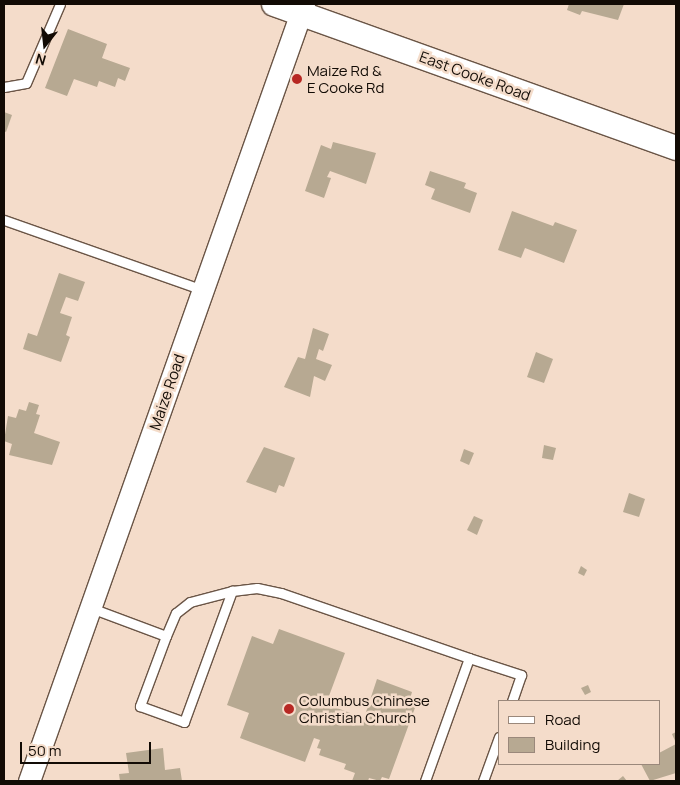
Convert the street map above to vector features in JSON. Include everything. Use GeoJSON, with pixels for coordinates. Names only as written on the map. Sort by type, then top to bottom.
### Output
{"type":"FeatureCollection","features":[{"type":"Feature","properties":{"kind":"main road","name":"East Cooke Road"},"geometry":{"type":"LineString","coordinates":[[274,4],[302,8],[676,148]]}},
{"type":"Feature","properties":{"kind":"street","name":"Maize Road"},"geometry":{"type":"LineString","coordinates":[[29,781],[302,8]]}},
{"type":"Feature","properties":{"kind":"lane"},"geometry":{"type":"LineString","coordinates":[[4,87],[26,83],[60,4]]}},
{"type":"Feature","properties":{"kind":"lane"},"geometry":{"type":"LineString","coordinates":[[4,220],[203,290]]}},
{"type":"Feature","properties":{"kind":"lane"},"geometry":{"type":"LineString","coordinates":[[232,591],[184,722],[140,706],[176,613],[190,602],[232,591],[257,588],[281,593],[521,676],[512,700]]}},
{"type":"Feature","properties":{"kind":"lane"},"geometry":{"type":"LineString","coordinates":[[91,608],[166,636]]}},
{"type":"Feature","properties":{"kind":"lane"},"geometry":{"type":"LineString","coordinates":[[426,781],[469,658]]}},
{"type":"Feature","properties":{"kind":"lane"},"geometry":{"type":"LineString","coordinates":[[482,781],[498,739]]}},
{"type":"Feature","properties":{"kind":"building"},"geometry":{"type":"Polygon","coordinates":[[[569,4],[624,4],[618,20],[582,11],[580,15],[567,10],[569,4]]]}},
{"type":"Feature","properties":{"kind":"building"},"geometry":{"type":"Polygon","coordinates":[[[68,29],[107,44],[102,58],[130,68],[125,81],[118,78],[115,87],[99,81],[97,87],[74,79],[67,96],[45,88],[68,29]]]}},
{"type":"Feature","properties":{"kind":"building"},"geometry":{"type":"Polygon","coordinates":[[[4,112],[12,115],[6,132],[4,131],[4,112]]]}},
{"type":"Feature","properties":{"kind":"building"},"geometry":{"type":"Polygon","coordinates":[[[333,142],[376,153],[366,184],[330,171],[327,177],[331,178],[324,198],[305,191],[321,145],[331,149],[333,142]]]}},
{"type":"Feature","properties":{"kind":"building"},"geometry":{"type":"Polygon","coordinates":[[[430,171],[466,183],[464,188],[477,193],[470,213],[431,199],[435,189],[425,185],[430,171]]]}},
{"type":"Feature","properties":{"kind":"building"},"geometry":{"type":"Polygon","coordinates":[[[512,211],[553,226],[555,222],[577,230],[564,263],[525,248],[521,258],[498,250],[512,211]]]}},
{"type":"Feature","properties":{"kind":"building"},"geometry":{"type":"Polygon","coordinates":[[[59,273],[85,282],[78,301],[66,297],[60,313],[72,317],[66,335],[70,337],[61,362],[23,349],[28,333],[37,336],[59,273]]]}},
{"type":"Feature","properties":{"kind":"building"},"geometry":{"type":"Polygon","coordinates":[[[313,328],[329,334],[323,351],[319,349],[316,359],[332,365],[325,381],[314,376],[310,397],[284,387],[298,357],[305,359],[313,328]]]}},
{"type":"Feature","properties":{"kind":"building"},"geometry":{"type":"Polygon","coordinates":[[[536,352],[553,359],[544,383],[527,377],[536,352]]]}},
{"type":"Feature","properties":{"kind":"building"},"geometry":{"type":"Polygon","coordinates":[[[29,402],[39,405],[36,414],[40,415],[34,433],[60,442],[52,465],[9,455],[12,444],[4,441],[8,416],[16,418],[19,409],[26,411],[29,402]]]}},
{"type":"Feature","properties":{"kind":"building"},"geometry":{"type":"Polygon","coordinates":[[[544,445],[556,448],[553,460],[542,458],[544,445]]]}},
{"type":"Feature","properties":{"kind":"building"},"geometry":{"type":"Polygon","coordinates":[[[264,447],[295,458],[284,487],[279,485],[276,493],[246,482],[264,447]]]}},
{"type":"Feature","properties":{"kind":"building"},"geometry":{"type":"Polygon","coordinates":[[[464,449],[474,453],[469,465],[460,461],[464,449]]]}},
{"type":"Feature","properties":{"kind":"building"},"geometry":{"type":"Polygon","coordinates":[[[629,493],[645,499],[639,517],[623,512],[629,493]]]}},
{"type":"Feature","properties":{"kind":"building"},"geometry":{"type":"Polygon","coordinates":[[[474,516],[483,520],[477,535],[467,530],[474,516]]]}},
{"type":"Feature","properties":{"kind":"building"},"geometry":{"type":"Polygon","coordinates":[[[581,566],[587,570],[584,576],[578,573],[581,566]]]}},
{"type":"Feature","properties":{"kind":"building","name":"Columbus Chinese Christian Church"},"geometry":{"type":"Polygon","coordinates":[[[279,629],[345,653],[326,704],[364,718],[377,679],[412,692],[409,702],[416,705],[389,779],[382,777],[380,781],[369,778],[368,781],[352,781],[355,773],[344,769],[346,764],[319,755],[321,749],[317,748],[320,740],[314,738],[305,762],[240,738],[249,713],[227,705],[252,636],[273,644],[279,629]]]}},
{"type":"Feature","properties":{"kind":"building"},"geometry":{"type":"Polygon","coordinates":[[[588,685],[591,692],[585,695],[581,688],[588,685]]]}},
{"type":"Feature","properties":{"kind":"building"},"geometry":{"type":"Polygon","coordinates":[[[676,732],[676,743],[672,734],[676,732]]]}},
{"type":"Feature","properties":{"kind":"building"},"geometry":{"type":"Polygon","coordinates":[[[676,744],[676,773],[650,781],[642,765],[660,765],[660,752],[676,744]]]}},
{"type":"Feature","properties":{"kind":"building"},"geometry":{"type":"Polygon","coordinates":[[[163,748],[165,770],[180,768],[182,781],[120,781],[119,774],[129,773],[126,753],[163,748]]]}},
{"type":"Feature","properties":{"kind":"building"},"geometry":{"type":"Polygon","coordinates":[[[623,776],[627,781],[617,781],[623,776]]]}},
{"type":"Feature","properties":{"kind":"place","name":"Maize Rd & E Cooke Rd"},"geometry":{"type":"Point","coordinates":[297,79]}},
{"type":"Feature","properties":{"kind":"place","name":"Columbus Chinese Christian Church"},"geometry":{"type":"Point","coordinates":[289,709]}}]}
